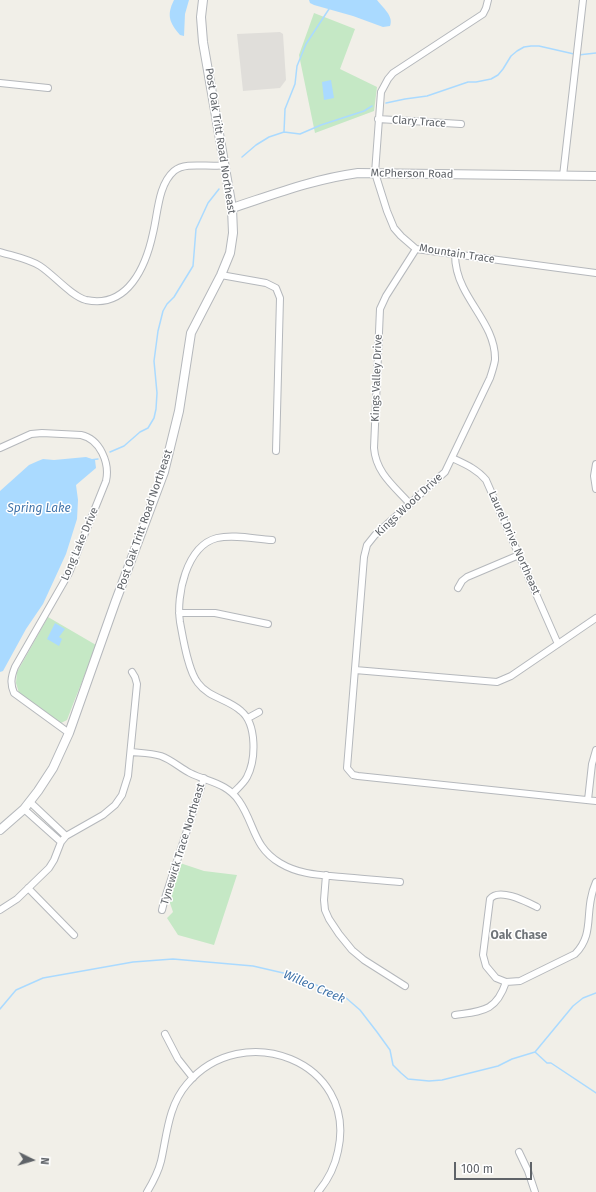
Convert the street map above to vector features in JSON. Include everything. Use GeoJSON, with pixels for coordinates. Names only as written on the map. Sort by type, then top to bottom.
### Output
{"type":"FeatureCollection","features":[{"type":"Feature","properties":{"kind":"street","name":"Post Oak Tritt Road Northeast"},"geometry":{"type":"LineString","coordinates":[[0,830],[30,802],[54,768],[69,733],[115,603],[164,472],[179,412],[191,333],[221,275],[232,245],[232,208],[203,42],[201,23],[202,0]]}},
{"type":"Feature","properties":{"kind":"street","name":"Mountain Trace"},"geometry":{"type":"LineString","coordinates":[[488,0],[483,14],[400,68],[388,79],[381,92],[375,173],[394,228],[416,249],[596,272]]}},
{"type":"Feature","properties":{"kind":"street"},"geometry":{"type":"LineString","coordinates":[[564,176],[583,0]]}},
{"type":"Feature","properties":{"kind":"street"},"geometry":{"type":"LineString","coordinates":[[0,83],[48,88]]}},
{"type":"Feature","properties":{"kind":"street","name":"Clary Trace"},"geometry":{"type":"LineString","coordinates":[[378,119],[461,124]]}},
{"type":"Feature","properties":{"kind":"street"},"geometry":{"type":"LineString","coordinates":[[0,252],[38,265],[75,294],[86,300],[101,301],[119,296],[131,285],[142,267],[152,238],[161,195],[166,182],[173,171],[187,165],[225,165]]}},
{"type":"Feature","properties":{"kind":"street","name":"McPherson Road"},"geometry":{"type":"LineString","coordinates":[[232,208],[322,179],[358,173],[596,176]]}},
{"type":"Feature","properties":{"kind":"street","name":"Kings Valley Drive"},"geometry":{"type":"LineString","coordinates":[[410,504],[381,472],[377,465],[374,448],[380,309],[386,296],[416,249]]}},
{"type":"Feature","properties":{"kind":"street","name":"Kings Wood Drive"},"geometry":{"type":"LineString","coordinates":[[349,772],[347,764],[364,557],[367,545],[375,535],[445,472],[490,378],[495,360],[493,342],[489,332],[463,287],[456,269],[454,254]]}},
{"type":"Feature","properties":{"kind":"street"},"geometry":{"type":"LineString","coordinates":[[221,275],[279,286],[280,298],[276,450]]}},
{"type":"Feature","properties":{"kind":"street","name":"Long Lake Drive"},"geometry":{"type":"LineString","coordinates":[[0,448],[31,434],[42,433],[81,435],[94,441],[107,464],[106,481],[74,563],[15,667],[12,675],[12,688],[14,693],[69,733]]}},
{"type":"Feature","properties":{"kind":"street","name":"Laurel Drive Northeast"},"geometry":{"type":"LineString","coordinates":[[452,458],[474,469],[486,480],[558,644]]}},
{"type":"Feature","properties":{"kind":"street"},"geometry":{"type":"LineString","coordinates":[[596,464],[594,476],[596,490]]}},
{"type":"Feature","properties":{"kind":"street"},"geometry":{"type":"LineString","coordinates":[[233,793],[246,778],[251,764],[253,736],[248,718],[237,707],[210,694],[198,683],[192,672],[183,638],[179,613],[179,598],[193,557],[200,547],[209,541],[231,537],[272,540]]}},
{"type":"Feature","properties":{"kind":"street"},"geometry":{"type":"LineString","coordinates":[[458,588],[462,581],[468,577],[519,554]]}},
{"type":"Feature","properties":{"kind":"street"},"geometry":{"type":"LineString","coordinates":[[179,613],[215,613],[268,624]]}},
{"type":"Feature","properties":{"kind":"street"},"geometry":{"type":"LineString","coordinates":[[355,670],[497,682],[511,676],[596,618]]}},
{"type":"Feature","properties":{"kind":"street"},"geometry":{"type":"LineString","coordinates":[[0,910],[17,899],[52,864],[60,842],[66,836],[103,815],[119,800],[126,786],[128,776],[136,684],[135,677],[132,672]]}},
{"type":"Feature","properties":{"kind":"street"},"geometry":{"type":"LineString","coordinates":[[248,718],[259,712]]}},
{"type":"Feature","properties":{"kind":"street"},"geometry":{"type":"LineString","coordinates":[[588,800],[592,764],[596,750]]}},
{"type":"Feature","properties":{"kind":"street"},"geometry":{"type":"LineString","coordinates":[[130,752],[160,756],[191,773],[221,784],[233,793],[242,806],[256,838],[262,847],[280,863],[300,872],[400,882]]}},
{"type":"Feature","properties":{"kind":"street"},"geometry":{"type":"LineString","coordinates":[[343,777],[349,772],[358,776],[596,800]]}},
{"type":"Feature","properties":{"kind":"street","name":"Tynewick Trace Northeast"},"geometry":{"type":"LineString","coordinates":[[162,910],[204,778]]}},
{"type":"Feature","properties":{"kind":"street"},"geometry":{"type":"LineString","coordinates":[[30,802],[66,836]]}},
{"type":"Feature","properties":{"kind":"street"},"geometry":{"type":"LineString","coordinates":[[24,809],[60,842]]}},
{"type":"Feature","properties":{"kind":"street"},"geometry":{"type":"LineString","coordinates":[[326,875],[324,910],[335,929],[352,950],[364,960],[405,986]]}},
{"type":"Feature","properties":{"kind":"street"},"geometry":{"type":"LineString","coordinates":[[537,907],[520,898],[491,893],[483,949],[484,960],[486,966],[492,974],[506,982],[527,979],[575,954],[588,944],[593,931],[591,897],[596,882]]}},
{"type":"Feature","properties":{"kind":"street"},"geometry":{"type":"LineString","coordinates":[[28,888],[74,935]]}},
{"type":"Feature","properties":{"kind":"street"},"geometry":{"type":"LineString","coordinates":[[455,1015],[479,1011],[493,1005],[502,993],[506,982]]}},
{"type":"Feature","properties":{"kind":"street"},"geometry":{"type":"LineString","coordinates":[[166,1034],[178,1059],[193,1078]]}},
{"type":"Feature","properties":{"kind":"street"},"geometry":{"type":"LineString","coordinates":[[147,1192],[155,1178],[174,1106],[181,1092],[193,1078],[211,1064],[233,1055],[255,1052],[280,1055],[300,1063],[318,1076],[325,1085],[335,1104],[339,1114],[341,1129],[337,1155],[331,1173],[318,1192]]}},
{"type":"Feature","properties":{"kind":"street"},"geometry":{"type":"LineString","coordinates":[[519,1152],[528,1171],[535,1192]]}},
{"type":"Feature","properties":{"kind":"shaded area"},"geometry":{"type":"Polygon","coordinates":[[[280,32],[283,34],[286,80],[280,88],[243,91],[237,34],[280,32]]]}},
{"type":"Feature","properties":{"kind":"green space"},"geometry":{"type":"Polygon","coordinates":[[[314,13],[355,29],[340,69],[377,87],[374,111],[315,133],[299,55],[314,13]]]}},
{"type":"Feature","properties":{"kind":"green space"},"geometry":{"type":"Polygon","coordinates":[[[48,617],[96,645],[67,720],[61,723],[19,693],[16,683],[17,672],[48,617]]]}},
{"type":"Feature","properties":{"kind":"green space"},"geometry":{"type":"Polygon","coordinates":[[[180,863],[204,871],[237,875],[214,945],[178,935],[167,918],[173,912],[169,897],[180,863]]]}},
{"type":"Feature","properties":{"kind":"water"},"geometry":{"type":"Polygon","coordinates":[[[174,0],[189,0],[185,14],[184,36],[180,35],[170,19],[170,11],[174,0]]]}},
{"type":"Feature","properties":{"kind":"water"},"geometry":{"type":"Polygon","coordinates":[[[309,0],[377,0],[389,15],[391,22],[390,26],[383,27],[353,16],[314,5],[310,3],[309,0]]]}},
{"type":"Feature","properties":{"kind":"water"},"geometry":{"type":"Polygon","coordinates":[[[331,80],[334,98],[324,100],[322,82],[331,80]]]}},
{"type":"Feature","properties":{"kind":"water","name":"Spring Lake"},"geometry":{"type":"Polygon","coordinates":[[[86,457],[95,460],[96,468],[76,485],[78,500],[77,519],[66,554],[43,604],[26,629],[3,671],[0,672],[0,491],[29,465],[43,459],[54,460],[86,457]]]}},
{"type":"Feature","properties":{"kind":"water"},"geometry":{"type":"Polygon","coordinates":[[[55,623],[65,629],[59,637],[62,639],[59,646],[47,639],[55,623]]]}},
{"type":"Feature","properties":{"kind":"waterway"},"geometry":{"type":"LineString","coordinates":[[284,132],[285,109],[295,84],[297,66],[306,44],[329,9]]}},
{"type":"Feature","properties":{"kind":"waterway"},"geometry":{"type":"LineString","coordinates":[[386,103],[427,96],[468,82],[491,79],[498,75],[511,56],[524,47],[539,46],[574,54]]}},
{"type":"Feature","properties":{"kind":"waterway"},"geometry":{"type":"LineString","coordinates":[[578,55],[596,53]]}},
{"type":"Feature","properties":{"kind":"waterway"},"geometry":{"type":"LineString","coordinates":[[242,157],[256,145],[269,137],[284,132],[300,134],[321,125],[364,111],[372,106]]}},
{"type":"Feature","properties":{"kind":"waterway"},"geometry":{"type":"LineString","coordinates":[[110,452],[124,446],[140,432],[148,428],[154,418],[157,393],[154,361],[158,331],[163,311],[174,297],[193,266],[196,229],[208,203],[219,189]]}},
{"type":"Feature","properties":{"kind":"waterway"},"geometry":{"type":"LineString","coordinates":[[90,460],[98,459]]}},
{"type":"Feature","properties":{"kind":"waterway","name":"Willeo Creek"},"geometry":{"type":"LineString","coordinates":[[0,1009],[16,990],[43,978],[133,962],[173,959],[253,966],[292,975],[345,997],[360,1010],[390,1050],[393,1065],[408,1079],[429,1081],[442,1080],[498,1066],[512,1059],[535,1052],[573,1006],[583,998],[596,993]]}},
{"type":"Feature","properties":{"kind":"waterway"},"geometry":{"type":"LineString","coordinates":[[535,1052],[547,1063],[551,1063],[596,1093]]}},
{"type":"Feature","properties":{"kind":"district","name":"Oak Chase"},"geometry":{"type":"Point","coordinates":[519,936]}}]}
